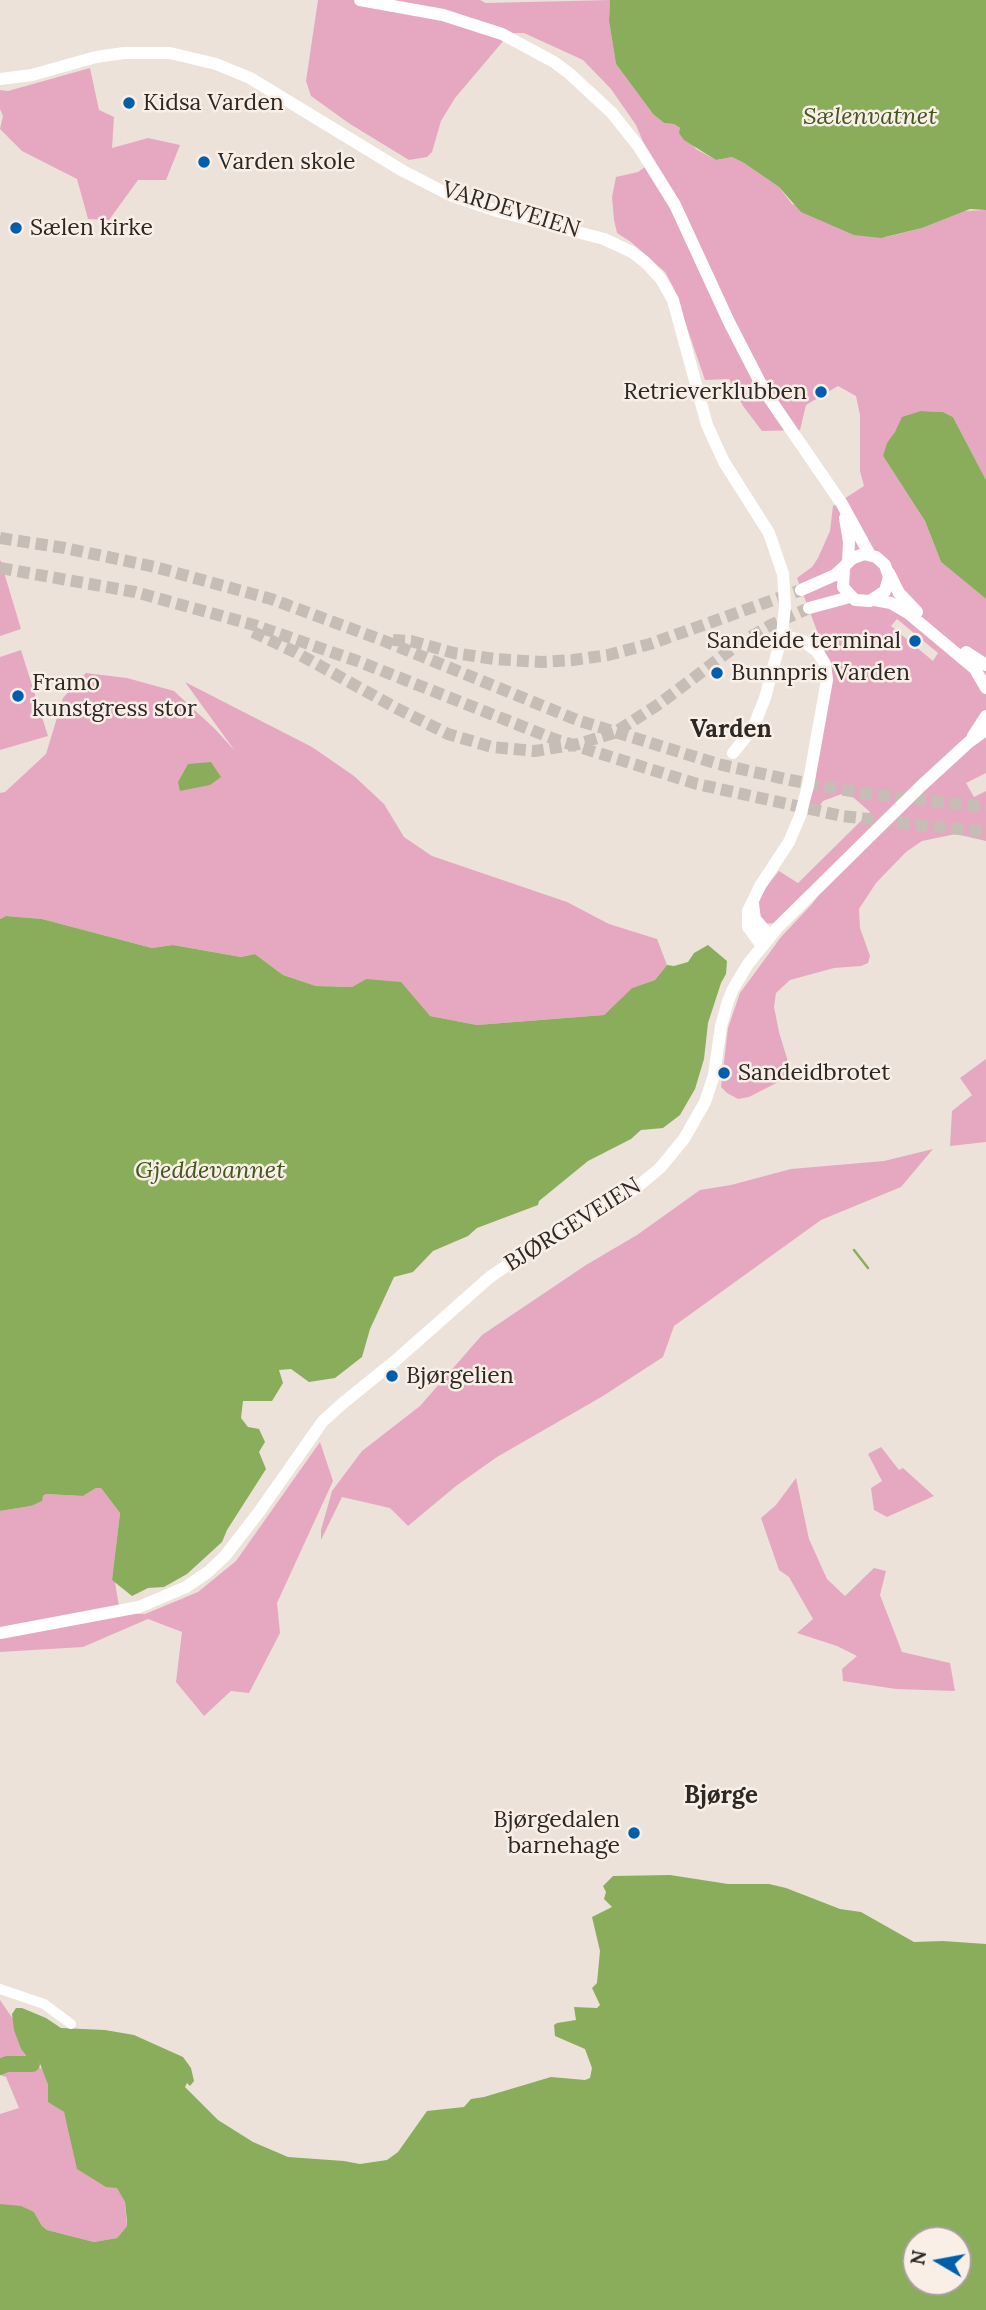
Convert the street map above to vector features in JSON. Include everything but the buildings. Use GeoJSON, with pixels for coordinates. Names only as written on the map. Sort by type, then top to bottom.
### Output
{"type":"FeatureCollection","features":[{"type":"Feature","properties":{"kind":"main road"},"geometry":{"type":"LineString","coordinates":[[360,0],[443,15],[502,34],[554,62],[612,113],[639,146],[675,205],[765,392],[842,504],[870,555]]}},
{"type":"Feature","properties":{"kind":"main road","name":"VARDEVEIEN"},"geometry":{"type":"LineString","coordinates":[[0,79],[32,75],[96,57],[124,53],[162,52],[198,58],[250,78],[403,171],[450,195],[497,211],[604,239],[632,252],[655,271],[673,300],[707,425],[724,461],[764,523],[777,552],[785,585],[782,635],[758,719],[733,753]]}},
{"type":"Feature","properties":{"kind":"main road"},"geometry":{"type":"LineString","coordinates":[[842,504],[849,542],[843,587],[850,597],[860,601],[891,603],[908,613],[975,669],[986,688]]}},
{"type":"Feature","properties":{"kind":"main road"},"geometry":{"type":"LineString","coordinates":[[802,590],[858,556],[870,555],[881,560],[894,586],[906,602],[986,665]]}},
{"type":"Feature","properties":{"kind":"main road"},"geometry":{"type":"LineString","coordinates":[[875,600],[886,591],[888,570]]}},
{"type":"Feature","properties":{"kind":"main road"},"geometry":{"type":"LineString","coordinates":[[809,608],[850,597]]}},
{"type":"Feature","properties":{"kind":"main road"},"geometry":{"type":"LineString","coordinates":[[766,941],[755,919],[754,897],[795,829],[808,786],[827,672],[822,657],[811,646],[782,635]]}},
{"type":"Feature","properties":{"kind":"main road","name":"BJØRGEVEIEN"},"geometry":{"type":"LineString","coordinates":[[965,746],[986,716]]}},
{"type":"Feature","properties":{"kind":"main road","name":"BJØRGEVEIEN"},"geometry":{"type":"LineString","coordinates":[[0,1633],[139,1606],[186,1587],[208,1572],[225,1556],[309,1442],[380,1380],[395,1361],[490,1277],[534,1247],[631,1192],[660,1168],[673,1154],[700,1112],[712,1085],[721,1026],[733,989],[766,941],[921,786],[986,730]]}},
{"type":"Feature","properties":{"kind":"main road"},"geometry":{"type":"LineString","coordinates":[[965,746],[986,737]]}},
{"type":"Feature","properties":{"kind":"street"},"geometry":{"type":"LineString","coordinates":[[0,1989],[44,2004],[71,2024]]}},
{"type":"Feature","properties":{"kind":"shaded area"},"geometry":{"type":"Polygon","coordinates":[[[318,0],[480,0],[486,3],[610,0],[609,21],[616,64],[653,114],[664,123],[680,128],[696,149],[716,160],[732,157],[744,163],[779,187],[792,204],[886,237],[922,228],[964,211],[986,210],[986,480],[953,417],[943,412],[921,411],[895,432],[883,456],[925,521],[941,562],[986,599],[986,773],[966,783],[974,797],[986,791],[986,841],[956,834],[922,841],[906,852],[876,883],[859,909],[860,928],[870,956],[868,963],[834,968],[790,980],[776,993],[774,1007],[792,1075],[749,1097],[738,1099],[721,1087],[728,1028],[740,993],[781,937],[820,893],[774,923],[764,924],[757,918],[758,897],[779,871],[798,883],[870,812],[847,792],[823,801],[817,810],[808,811],[828,660],[797,578],[812,567],[818,558],[830,531],[833,506],[864,486],[860,471],[860,415],[856,396],[838,386],[806,405],[800,430],[762,431],[743,406],[729,379],[705,380],[673,287],[665,272],[617,233],[612,197],[616,177],[638,172],[646,166],[649,156],[636,125],[611,89],[583,60],[524,33],[510,33],[455,98],[441,121],[432,152],[427,157],[409,160],[350,124],[311,96],[306,81],[318,0]],[[897,619],[891,626],[933,661],[938,653],[897,619]]]}},
{"type":"Feature","properties":{"kind":"shaded area"},"geometry":{"type":"Polygon","coordinates":[[[90,68],[99,110],[114,117],[112,148],[148,138],[180,145],[166,180],[138,180],[109,220],[88,219],[77,179],[22,151],[0,129],[3,116],[0,109],[0,90],[8,91],[90,68]]]}},
{"type":"Feature","properties":{"kind":"shaded area"},"geometry":{"type":"Polygon","coordinates":[[[0,559],[21,629],[0,636],[0,559]]]}},
{"type":"Feature","properties":{"kind":"shaded area","name":"Framo kunstgress stor"},"geometry":{"type":"Polygon","coordinates":[[[21,650],[48,736],[0,750],[0,657],[21,650]]]}},
{"type":"Feature","properties":{"kind":"shaded area"},"geometry":{"type":"Polygon","coordinates":[[[86,673],[127,678],[174,691],[235,751],[185,682],[312,747],[354,776],[384,804],[404,837],[432,856],[567,902],[609,924],[657,939],[667,965],[655,980],[632,988],[604,1015],[477,1025],[430,1016],[366,979],[352,987],[316,986],[283,975],[255,954],[241,957],[173,945],[152,948],[42,919],[6,916],[0,919],[0,793],[5,792],[46,754],[63,698],[86,673]]]}},
{"type":"Feature","properties":{"kind":"shaded area"},"geometry":{"type":"Polygon","coordinates":[[[986,1059],[986,1142],[950,1146],[952,1111],[972,1095],[960,1078],[986,1059]]]}},
{"type":"Feature","properties":{"kind":"shaded area"},"geometry":{"type":"Polygon","coordinates":[[[933,1149],[901,1187],[821,1220],[674,1326],[663,1357],[603,1396],[497,1457],[456,1486],[408,1526],[390,1508],[342,1497],[321,1540],[321,1530],[332,1491],[362,1451],[420,1406],[482,1335],[586,1265],[637,1235],[700,1190],[791,1169],[884,1161],[933,1149]]]}},
{"type":"Feature","properties":{"kind":"shaded area"},"geometry":{"type":"Polygon","coordinates":[[[320,1442],[333,1481],[277,1603],[280,1633],[249,1693],[231,1691],[204,1716],[176,1682],[182,1632],[148,1619],[83,1647],[0,1652],[0,1511],[31,1506],[46,1494],[83,1496],[101,1488],[120,1513],[112,1580],[115,1582],[120,1613],[145,1614],[198,1592],[236,1561],[320,1442]]]}},
{"type":"Feature","properties":{"kind":"shaded area"},"geometry":{"type":"Polygon","coordinates":[[[881,1447],[899,1470],[903,1468],[934,1496],[887,1517],[874,1510],[871,1488],[882,1481],[868,1454],[881,1447]]]}},
{"type":"Feature","properties":{"kind":"shaded area"},"geometry":{"type":"Polygon","coordinates":[[[796,1478],[809,1539],[827,1579],[845,1596],[874,1568],[886,1571],[880,1595],[902,1652],[950,1663],[955,1691],[896,1689],[843,1681],[842,1669],[857,1656],[837,1646],[797,1633],[813,1619],[789,1577],[779,1570],[761,1518],[776,1505],[796,1478]]]}},
{"type":"Feature","properties":{"kind":"shaded area"},"geometry":{"type":"Polygon","coordinates":[[[0,2000],[13,2019],[21,2049],[32,2065],[43,2069],[49,2089],[49,2102],[64,2112],[76,2158],[118,2188],[125,2202],[127,2226],[117,2238],[94,2242],[47,2230],[34,2212],[0,2204],[0,2114],[19,2108],[6,2077],[0,2075],[0,2000]]]}},
{"type":"Feature","properties":{"kind":"water","name":"Sælenvatnet"},"geometry":{"type":"Polygon","coordinates":[[[610,0],[986,0],[986,210],[970,209],[922,228],[881,238],[854,235],[801,212],[779,187],[744,163],[732,157],[716,160],[684,140],[679,133],[680,128],[664,123],[653,114],[616,64],[609,21],[610,0]]]}},
{"type":"Feature","properties":{"kind":"water"},"geometry":{"type":"Polygon","coordinates":[[[921,411],[943,412],[953,417],[986,480],[986,599],[941,562],[925,521],[883,456],[902,417],[921,411]]]}},
{"type":"Feature","properties":{"kind":"water"},"geometry":{"type":"Polygon","coordinates":[[[211,762],[221,777],[210,785],[180,791],[178,782],[188,764],[211,762]]]}},
{"type":"Feature","properties":{"kind":"water","name":"Gjeddevannet"},"geometry":{"type":"Polygon","coordinates":[[[6,916],[42,919],[152,948],[173,945],[241,957],[255,954],[283,975],[316,986],[352,987],[366,979],[401,982],[430,1016],[477,1025],[604,1015],[632,988],[655,980],[667,965],[688,962],[694,953],[708,945],[727,961],[726,974],[708,1023],[704,1059],[695,1089],[680,1115],[663,1128],[641,1130],[631,1139],[588,1161],[539,1201],[538,1205],[477,1228],[468,1236],[433,1251],[413,1272],[394,1277],[370,1329],[362,1357],[335,1378],[309,1382],[291,1369],[279,1370],[283,1383],[272,1401],[243,1401],[241,1418],[248,1427],[259,1429],[265,1442],[259,1452],[266,1469],[222,1542],[187,1574],[164,1587],[148,1588],[132,1596],[112,1580],[120,1513],[101,1488],[83,1496],[46,1494],[42,1501],[31,1506],[0,1511],[0,919],[6,916]]]}},
{"type":"Feature","properties":{"kind":"water"},"geometry":{"type":"Polygon","coordinates":[[[670,1875],[728,1884],[769,1884],[840,1909],[861,1912],[914,1942],[986,1944],[986,2310],[0,2310],[0,2204],[21,2206],[34,2212],[47,2230],[94,2242],[117,2238],[127,2226],[125,2202],[117,2188],[106,2187],[77,2169],[64,2112],[48,2102],[48,2085],[39,2061],[32,2064],[21,2049],[12,2014],[16,2008],[46,2018],[61,2028],[105,2030],[134,2035],[183,2057],[191,2068],[194,2081],[190,2086],[187,2083],[185,2087],[218,2120],[253,2142],[288,2157],[360,2164],[387,2160],[398,2152],[427,2111],[464,2107],[471,2099],[551,2077],[585,2080],[590,2078],[592,2068],[585,2049],[555,2036],[554,2025],[576,2020],[574,2007],[597,2008],[600,2005],[592,1988],[597,1983],[600,1951],[592,1917],[612,1907],[604,1899],[606,1892],[603,1886],[613,1876],[670,1875]]]}},
{"type":"Feature","properties":{"kind":"waterway"},"geometry":{"type":"LineString","coordinates":[[854,1250],[868,1268]]}},
{"type":"Feature","properties":{"kind":"waterway"},"geometry":{"type":"LineString","coordinates":[[0,2067],[7,2064],[32,2064]]}},
{"type":"Feature","properties":{"kind":"tunnel"},"geometry":{"type":"LineString","coordinates":[[0,538],[65,548],[155,567],[271,599],[382,640],[577,720],[718,764],[862,793],[986,807]]}},
{"type":"Feature","properties":{"kind":"tunnel"},"geometry":{"type":"LineString","coordinates":[[0,568],[135,592],[254,625],[360,662],[554,739],[697,784],[842,816],[986,832]]}},
{"type":"Feature","properties":{"kind":"tunnel"},"geometry":{"type":"LineString","coordinates":[[393,640],[411,641],[454,653],[495,659],[541,662],[573,660],[608,655],[650,644],[801,590]]}},
{"type":"Feature","properties":{"kind":"tunnel"},"geometry":{"type":"LineString","coordinates":[[253,632],[448,734],[492,747],[535,751],[578,744],[614,733],[659,704],[740,643],[809,608]]}},
{"type":"Feature","properties":{"kind":"place","name":"Kidsa Varden"},"geometry":{"type":"Point","coordinates":[129,103]}},
{"type":"Feature","properties":{"kind":"place","name":"Varden skole"},"geometry":{"type":"Point","coordinates":[204,162]}},
{"type":"Feature","properties":{"kind":"place","name":"Sælen kirke"},"geometry":{"type":"Point","coordinates":[16,228]}},
{"type":"Feature","properties":{"kind":"place","name":"Retrieverklubben"},"geometry":{"type":"Point","coordinates":[821,392]}},
{"type":"Feature","properties":{"kind":"place","name":"Sandeide terminal"},"geometry":{"type":"Point","coordinates":[915,641]}},
{"type":"Feature","properties":{"kind":"place","name":"Bunnpris Varden"},"geometry":{"type":"Point","coordinates":[717,673]}},
{"type":"Feature","properties":{"kind":"place","name":"Framo kunstgress stor"},"geometry":{"type":"Point","coordinates":[18,696]}},
{"type":"Feature","properties":{"kind":"place","name":"Sandeidbrotet"},"geometry":{"type":"Point","coordinates":[724,1073]}},
{"type":"Feature","properties":{"kind":"place","name":"Bjørgelien"},"geometry":{"type":"Point","coordinates":[392,1376]}},
{"type":"Feature","properties":{"kind":"place","name":"Bjørgedalen barnehage"},"geometry":{"type":"Point","coordinates":[634,1833]}},
{"type":"Feature","properties":{"kind":"district","name":"Varden"},"geometry":{"type":"Point","coordinates":[731,730]}},
{"type":"Feature","properties":{"kind":"district","name":"Bjørge"},"geometry":{"type":"Point","coordinates":[721,1796]}}]}
